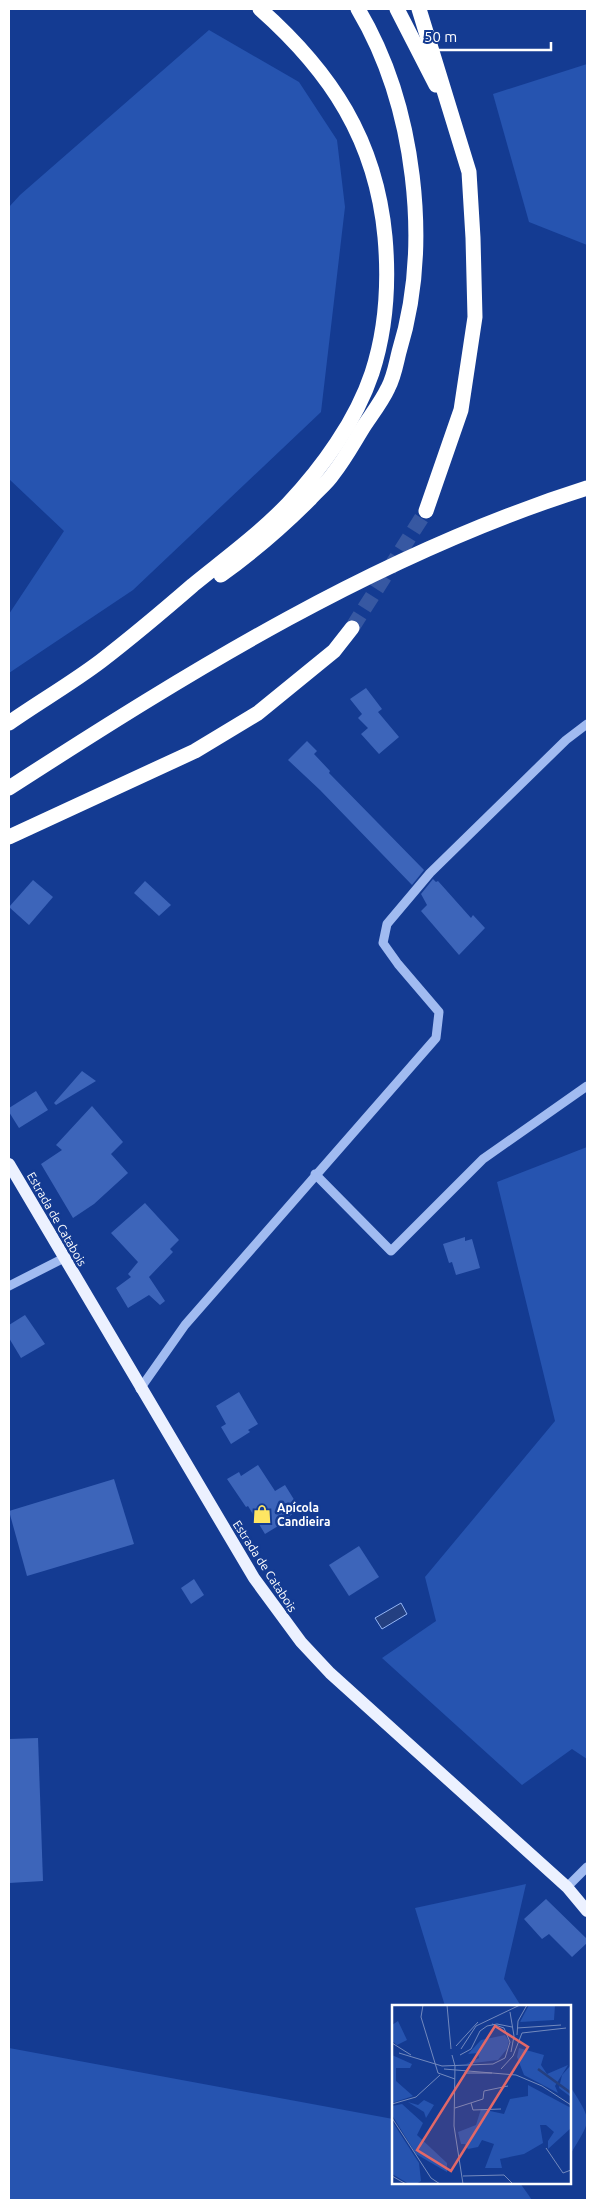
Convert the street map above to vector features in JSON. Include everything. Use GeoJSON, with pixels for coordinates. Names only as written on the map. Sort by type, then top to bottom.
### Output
{"type":"FeatureCollection","features":[{"type":"Feature","properties":{"kind":"highway"},"geometry":{"type":"LineString","coordinates":[[100,662],[243,544],[288,504],[323,461],[352,417],[372,374],[382,329],[387,267],[383,218],[376,184],[361,141],[334,89],[292,37],[260,9]]}},
{"type":"Feature","properties":{"kind":"highway"},"geometry":{"type":"LineString","coordinates":[[9,723],[100,662],[248,556],[292,517],[333,475],[389,388],[405,335],[414,283],[416,229],[412,178],[404,127],[390,78],[370,30],[358,9]]}},
{"type":"Feature","properties":{"kind":"highway"},"geometry":{"type":"LineString","coordinates":[[397,9],[458,132]]}},
{"type":"Feature","properties":{"kind":"highway"},"geometry":{"type":"LineString","coordinates":[[419,9],[469,172],[473,238],[474,317],[461,410],[426,511]]}},
{"type":"Feature","properties":{"kind":"highway"},"geometry":{"type":"LineString","coordinates":[[9,788],[172,685],[291,616],[431,548],[587,488]]}},
{"type":"Feature","properties":{"kind":"highway"},"geometry":{"type":"LineString","coordinates":[[9,837],[186,755],[258,713],[334,651],[352,628]]}},
{"type":"Feature","properties":{"kind":"main road","name":"Estrada de Catabois"},"geometry":{"type":"LineString","coordinates":[[9,1164],[254,1578],[301,1642],[359,1700],[567,1887],[587,1911]]}},
{"type":"Feature","properties":{"kind":"street"},"geometry":{"type":"LineString","coordinates":[[140,1388],[185,1325],[315,1174],[436,1038],[439,1012],[398,964],[383,943],[388,924],[430,873],[465,837],[566,740],[587,724]]}},
{"type":"Feature","properties":{"kind":"street"},"geometry":{"type":"LineString","coordinates":[[315,1174],[392,1251],[483,1158],[587,1086]]}},
{"type":"Feature","properties":{"kind":"street"},"geometry":{"type":"LineString","coordinates":[[9,1286],[64,1258]]}},
{"type":"Feature","properties":{"kind":"street"},"geometry":{"type":"LineString","coordinates":[[567,1887],[587,1867]]}},
{"type":"Feature","properties":{"kind":"shaded area"},"geometry":{"type":"Polygon","coordinates":[[[209,30],[299,82],[337,140],[345,207],[321,412],[133,590],[9,673],[9,614],[64,531],[9,479],[9,207],[20,195],[209,30]]]}},
{"type":"Feature","properties":{"kind":"shaded area"},"geometry":{"type":"Polygon","coordinates":[[[587,64],[587,245],[529,222],[493,94],[587,64]]]}},
{"type":"Feature","properties":{"kind":"shaded area"},"geometry":{"type":"Polygon","coordinates":[[[587,1147],[587,1759],[572,1749],[522,1785],[382,1658],[436,1621],[425,1577],[555,1421],[497,1182],[587,1147]]]}},
{"type":"Feature","properties":{"kind":"shaded area"},"geometry":{"type":"Polygon","coordinates":[[[401,1603],[407,1614],[382,1629],[375,1618],[401,1603]]]}},
{"type":"Feature","properties":{"kind":"shaded area"},"geometry":{"type":"Polygon","coordinates":[[[526,1884],[504,1979],[520,2005],[445,2005],[415,1908],[526,1884]]]}},
{"type":"Feature","properties":{"kind":"shaded area"},"geometry":{"type":"Polygon","coordinates":[[[9,2048],[392,2119],[392,2184],[521,2184],[532,2200],[9,2200],[9,2048]]]}},
{"type":"Feature","properties":{"kind":"shaded area"},"geometry":{"type":"Polygon","coordinates":[[[571,2088],[586,2114],[586,2127],[571,2153],[571,2088]]]}},
{"type":"Feature","properties":{"kind":"building"},"geometry":{"type":"Polygon","coordinates":[[[366,688],[382,709],[378,712],[399,737],[379,754],[361,734],[368,728],[358,718],[362,714],[350,699],[366,688]]]}},
{"type":"Feature","properties":{"kind":"building"},"geometry":{"type":"Polygon","coordinates":[[[307,741],[317,751],[314,754],[330,771],[329,773],[424,870],[412,885],[320,790],[288,760],[307,741]]]}},
{"type":"Feature","properties":{"kind":"building"},"geometry":{"type":"Polygon","coordinates":[[[433,879],[436,882],[438,881],[471,918],[473,915],[485,928],[459,955],[421,911],[427,905],[421,894],[433,879]]]}},
{"type":"Feature","properties":{"kind":"building"},"geometry":{"type":"Polygon","coordinates":[[[33,880],[53,897],[29,925],[9,907],[33,880]]]}},
{"type":"Feature","properties":{"kind":"building"},"geometry":{"type":"Polygon","coordinates":[[[145,881],[171,905],[159,916],[134,893],[145,881]]]}},
{"type":"Feature","properties":{"kind":"building"},"geometry":{"type":"Polygon","coordinates":[[[82,1071],[96,1081],[56,1105],[54,1103],[82,1071]]]}},
{"type":"Feature","properties":{"kind":"building"},"geometry":{"type":"Polygon","coordinates":[[[36,1091],[48,1110],[19,1128],[9,1112],[9,1108],[36,1091]]]}},
{"type":"Feature","properties":{"kind":"building"},"geometry":{"type":"Polygon","coordinates":[[[92,1106],[123,1142],[111,1154],[128,1173],[94,1204],[73,1218],[41,1164],[62,1150],[56,1145],[92,1106]]]}},
{"type":"Feature","properties":{"kind":"building"},"geometry":{"type":"Polygon","coordinates":[[[145,1203],[179,1240],[170,1249],[173,1252],[149,1277],[165,1301],[160,1305],[149,1295],[128,1308],[116,1288],[131,1277],[128,1274],[138,1262],[111,1233],[145,1203]]]}},
{"type":"Feature","properties":{"kind":"building"},"geometry":{"type":"Polygon","coordinates":[[[465,1237],[465,1241],[472,1239],[480,1268],[456,1275],[452,1262],[449,1263],[443,1244],[465,1237]]]}},
{"type":"Feature","properties":{"kind":"building"},"geometry":{"type":"Polygon","coordinates":[[[25,1315],[45,1344],[21,1358],[9,1338],[9,1325],[25,1315]]]}},
{"type":"Feature","properties":{"kind":"building"},"geometry":{"type":"Polygon","coordinates":[[[239,1392],[258,1424],[248,1430],[250,1432],[231,1444],[221,1427],[226,1424],[216,1406],[239,1392]]]}},
{"type":"Feature","properties":{"kind":"building"},"geometry":{"type":"Polygon","coordinates":[[[258,1465],[275,1491],[285,1485],[298,1506],[292,1510],[294,1513],[287,1518],[288,1520],[265,1534],[248,1506],[246,1507],[227,1479],[239,1472],[241,1476],[258,1465]]]}},
{"type":"Feature","properties":{"kind":"building"},"geometry":{"type":"Polygon","coordinates":[[[114,1479],[134,1544],[27,1576],[9,1511],[114,1479]]]}},
{"type":"Feature","properties":{"kind":"building"},"geometry":{"type":"Polygon","coordinates":[[[359,1546],[379,1577],[349,1596],[329,1565],[359,1546]]]}},
{"type":"Feature","properties":{"kind":"building"},"geometry":{"type":"Polygon","coordinates":[[[194,1579],[204,1595],[191,1604],[181,1588],[194,1579]]]}},
{"type":"Feature","properties":{"kind":"building"},"geometry":{"type":"Polygon","coordinates":[[[38,1738],[43,1881],[9,1883],[9,1739],[38,1738]]]}},
{"type":"Feature","properties":{"kind":"building"},"geometry":{"type":"Polygon","coordinates":[[[546,1899],[587,1939],[587,1943],[572,1957],[549,1934],[542,1939],[524,1919],[546,1899]]]}},
{"type":"Feature","properties":{"kind":"tunnel"},"geometry":{"type":"LineString","coordinates":[[352,628],[426,511]]}},
{"type":"Feature","properties":{"kind":"place","name":"Apícola Candieira"},"geometry":{"type":"Point","coordinates":[262,1514]}}]}
